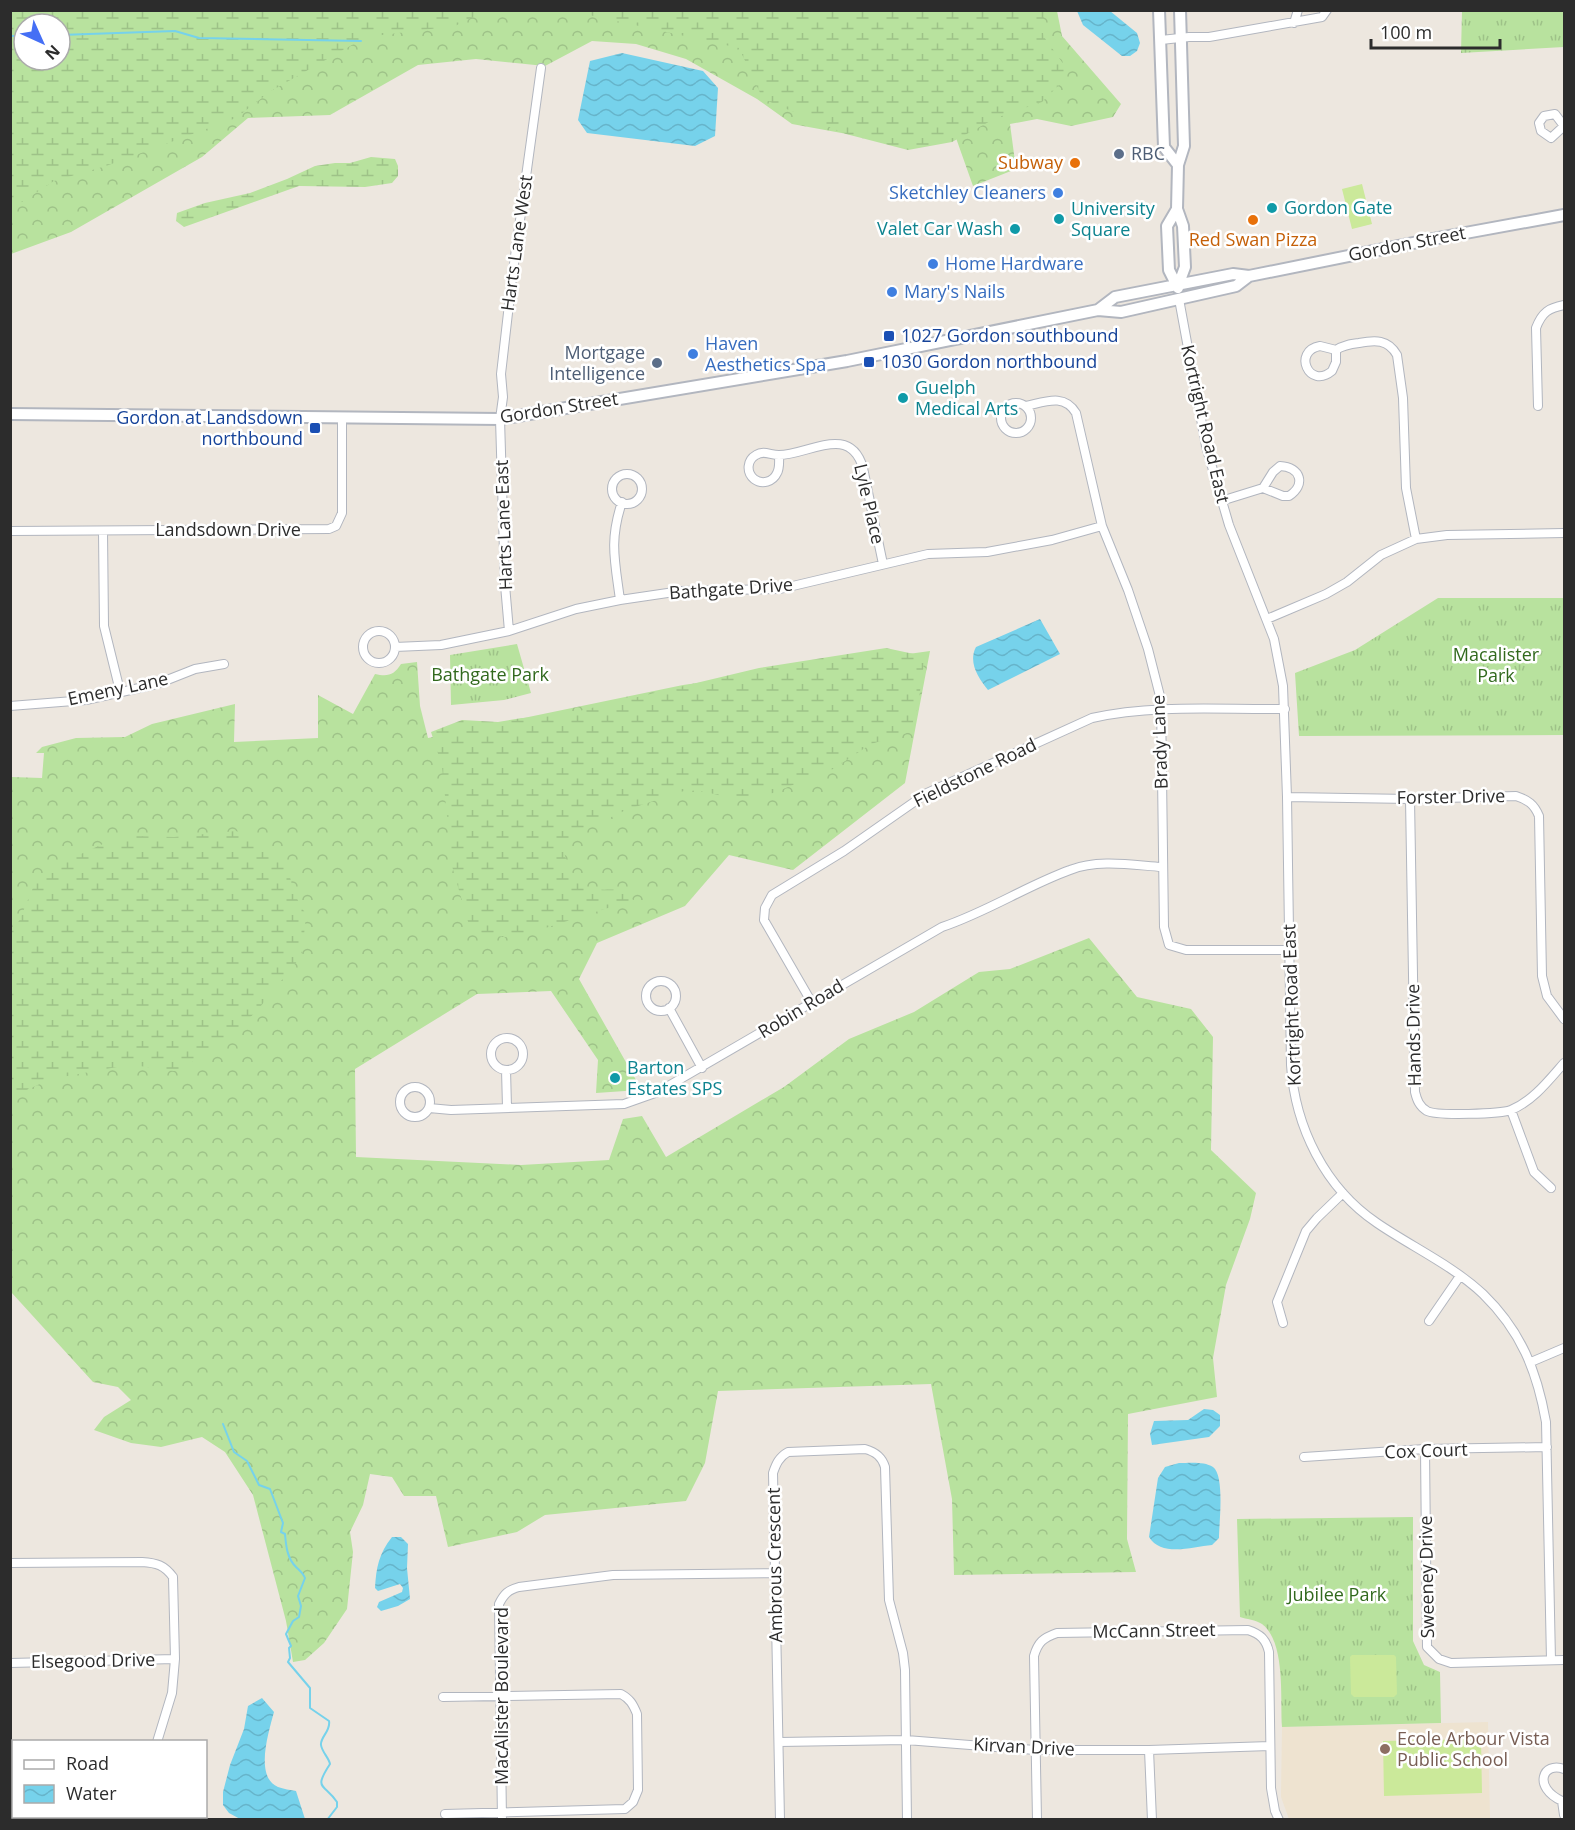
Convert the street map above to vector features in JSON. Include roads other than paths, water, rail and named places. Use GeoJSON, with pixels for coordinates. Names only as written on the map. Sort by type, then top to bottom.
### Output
{"type":"FeatureCollection","features":[{"type":"Feature","properties":{"kind":"main road"},"geometry":{"type":"LineString","coordinates":[[1159,10],[1164,147],[1178,165]]}},
{"type":"Feature","properties":{"kind":"main road"},"geometry":{"type":"LineString","coordinates":[[1179,299],[1178,286],[1185,267],[1183,226],[1177,209],[1178,165],[1184,146],[1180,10]]}},
{"type":"Feature","properties":{"kind":"main road"},"geometry":{"type":"LineString","coordinates":[[1177,209],[1167,226],[1169,270],[1178,286]]}},
{"type":"Feature","properties":{"kind":"main road","name":"Gordon Street"},"geometry":{"type":"LineString","coordinates":[[1098,310],[1114,297],[1233,274],[1249,276],[1564,215]]}},
{"type":"Feature","properties":{"kind":"main road","name":"Gordon Street"},"geometry":{"type":"LineString","coordinates":[[10,414],[500,419],[847,361],[1098,310],[1120,312],[1236,286],[1249,276]]}},
{"type":"Feature","properties":{"kind":"street"},"geometry":{"type":"LineString","coordinates":[[1294,23],[1298,10]]}},
{"type":"Feature","properties":{"kind":"street"},"geometry":{"type":"LineString","coordinates":[[1161,40],[1209,37],[1294,23],[1322,17],[1327,10]]}},
{"type":"Feature","properties":{"kind":"street","name":"Harts Lane West"},"geometry":{"type":"LineString","coordinates":[[500,419],[503,397],[501,374],[511,281],[541,68]]}},
{"type":"Feature","properties":{"kind":"street","name":"Kortright Road East"},"geometry":{"type":"LineString","coordinates":[[1179,299],[1206,446],[1221,501],[1237,548],[1267,619],[1280,664],[1285,709],[1293,1083],[1304,1128],[1314,1150],[1343,1193],[1375,1222],[1460,1276],[1496,1308],[1532,1362],[1542,1400],[1547,1447],[1551,1660]]}},
{"type":"Feature","properties":{"kind":"street"},"geometry":{"type":"LineString","coordinates":[[1538,406],[1536,328],[1540,317],[1546,311],[1564,305]]}},
{"type":"Feature","properties":{"kind":"street"},"geometry":{"type":"LineString","coordinates":[[1336,350],[1336,362],[1332,371],[1323,376],[1313,375],[1306,368],[1306,358],[1311,350],[1320,346],[1336,350],[1342,346],[1381,340],[1394,349],[1397,355],[1403,398],[1406,488],[1416,539]]}},
{"type":"Feature","properties":{"kind":"street","name":"Brady Lane"},"geometry":{"type":"LineString","coordinates":[[1026,406],[1031,415],[1031,421],[1026,430],[1016,433],[1006,430],[1001,417],[1005,408],[1013,403],[1026,406],[1058,400],[1074,409],[1102,526],[1149,649],[1162,709],[1162,867],[1164,927],[1168,945],[1186,950],[1289,950]]}},
{"type":"Feature","properties":{"kind":"street","name":"Landsdown Drive"},"geometry":{"type":"LineString","coordinates":[[10,531],[323,530],[336,526],[342,513],[342,418]]}},
{"type":"Feature","properties":{"kind":"street","name":"Harts Lane East"},"geometry":{"type":"LineString","coordinates":[[500,419],[505,585],[509,631]]}},
{"type":"Feature","properties":{"kind":"street","name":"Lyle Place"},"geometry":{"type":"LineString","coordinates":[[779,455],[778,472],[772,480],[759,482],[751,476],[749,466],[753,457],[762,453],[779,455],[833,443],[847,446],[857,455],[863,468],[883,564]]}},
{"type":"Feature","properties":{"kind":"street"},"geometry":{"type":"LineString","coordinates":[[1221,501],[1263,488],[1289,496],[1300,480],[1298,474],[1290,467],[1280,466],[1273,472],[1263,488]]}},
{"type":"Feature","properties":{"kind":"street"},"geometry":{"type":"LineString","coordinates":[[620,600],[614,565],[613,537],[622,502]]}},
{"type":"Feature","properties":{"kind":"street","name":"Bathgate Drive"},"geometry":{"type":"LineString","coordinates":[[395,646],[441,645],[509,631],[576,609],[620,600],[681,591],[780,589],[928,554],[998,550],[1052,540],[1102,526]]}},
{"type":"Feature","properties":{"kind":"street"},"geometry":{"type":"LineString","coordinates":[[103,531],[104,626],[120,691]]}},
{"type":"Feature","properties":{"kind":"street"},"geometry":{"type":"LineString","coordinates":[[1267,619],[1326,594],[1347,582],[1381,555],[1416,539],[1447,535],[1564,533]]}},
{"type":"Feature","properties":{"kind":"street"},"geometry":{"type":"LineString","coordinates":[[379,631],[392,637],[395,646],[392,656],[380,663],[368,658],[363,649],[366,638],[371,633],[379,631]]}},
{"type":"Feature","properties":{"kind":"street","name":"Emeny Lane"},"geometry":{"type":"LineString","coordinates":[[10,706],[78,701],[157,684],[195,669],[224,664]]}},
{"type":"Feature","properties":{"kind":"street","name":"Fieldstone Road"},"geometry":{"type":"LineString","coordinates":[[812,1003],[764,920],[765,908],[772,895],[844,851],[927,793],[1092,718],[1114,713],[1162,709],[1285,709]]}},
{"type":"Feature","properties":{"kind":"street","name":"Forster Drive"},"geometry":{"type":"LineString","coordinates":[[1287,797],[1410,799],[1516,796],[1527,800],[1535,807],[1539,816],[1542,976],[1547,996],[1564,1019]]}},
{"type":"Feature","properties":{"kind":"street","name":"Hands Drive"},"geometry":{"type":"LineString","coordinates":[[1410,799],[1417,1100],[1425,1110],[1434,1114],[1511,1110],[1538,1092],[1564,1063]]}},
{"type":"Feature","properties":{"kind":"street","name":"Robin Road"},"geometry":{"type":"LineString","coordinates":[[429,1108],[451,1110],[624,1104],[658,1092],[702,1068],[942,927],[967,919],[1071,869],[1102,864],[1162,867]]}},
{"type":"Feature","properties":{"kind":"street"},"geometry":{"type":"LineString","coordinates":[[669,1008],[702,1068]]}},
{"type":"Feature","properties":{"kind":"street"},"geometry":{"type":"LineString","coordinates":[[503,1038],[508,1038],[519,1045],[522,1058],[516,1066],[506,1070],[497,1066],[491,1058],[495,1043],[503,1038]]}},
{"type":"Feature","properties":{"kind":"street"},"geometry":{"type":"LineString","coordinates":[[506,1070],[507,1107]]}},
{"type":"Feature","properties":{"kind":"street","name":"Robin Road"},"geometry":{"type":"LineString","coordinates":[[420,1088],[425,1090],[430,1098],[429,1108],[422,1116],[412,1117],[401,1108],[400,1098],[406,1090],[420,1088]]}},
{"type":"Feature","properties":{"kind":"street"},"geometry":{"type":"LineString","coordinates":[[1511,1110],[1534,1172],[1551,1188]]}},
{"type":"Feature","properties":{"kind":"street"},"geometry":{"type":"LineString","coordinates":[[1283,1323],[1277,1302],[1306,1231],[1343,1193]]}},
{"type":"Feature","properties":{"kind":"street"},"geometry":{"type":"LineString","coordinates":[[1429,1320],[1460,1276]]}},
{"type":"Feature","properties":{"kind":"street"},"geometry":{"type":"LineString","coordinates":[[1532,1362],[1564,1348]]}},
{"type":"Feature","properties":{"kind":"street","name":"Cox Court"},"geometry":{"type":"LineString","coordinates":[[1304,1457],[1425,1449],[1547,1447]]}},
{"type":"Feature","properties":{"kind":"street","name":"Ambrous Crescent"},"geometry":{"type":"LineString","coordinates":[[780,1820],[773,1473],[778,1460],[783,1455],[795,1451],[866,1449],[876,1454],[885,1467],[888,1586],[905,1670],[907,1820]]}},
{"type":"Feature","properties":{"kind":"street","name":"Sweeney Drive"},"geometry":{"type":"LineString","coordinates":[[1425,1449],[1427,1647],[1438,1659],[1451,1663],[1551,1660]]}},
{"type":"Feature","properties":{"kind":"street"},"geometry":{"type":"LineString","coordinates":[[10,1563],[158,1563],[167,1569],[173,1577],[175,1659],[172,1693],[158,1740]]}},
{"type":"Feature","properties":{"kind":"street","name":"MacAlister Boulevard"},"geometry":{"type":"LineString","coordinates":[[502,1816],[499,1604],[504,1595],[510,1590],[613,1575],[775,1573]]}},
{"type":"Feature","properties":{"kind":"street","name":"McCann Street"},"geometry":{"type":"LineString","coordinates":[[1037,1820],[1034,1656],[1037,1644],[1045,1637],[1057,1633],[1248,1630],[1263,1638],[1269,1652],[1271,1788],[1279,1820]]}},
{"type":"Feature","properties":{"kind":"street","name":"Elsegood Drive"},"geometry":{"type":"LineString","coordinates":[[10,1663],[175,1659]]}},
{"type":"Feature","properties":{"kind":"street"},"geometry":{"type":"LineString","coordinates":[[1551,1660],[1564,1660]]}},
{"type":"Feature","properties":{"kind":"street"},"geometry":{"type":"LineString","coordinates":[[443,1697],[621,1694],[628,1698],[637,1714],[636,1797],[625,1809],[502,1816],[445,1814]]}},
{"type":"Feature","properties":{"kind":"street","name":"Kirvan Drive"},"geometry":{"type":"LineString","coordinates":[[779,1743],[906,1740],[1035,1750],[1149,1750],[1270,1746]]}},
{"type":"Feature","properties":{"kind":"street"},"geometry":{"type":"LineString","coordinates":[[1149,1750],[1152,1820]]}},
{"type":"Feature","properties":{"kind":"street"},"geometry":{"type":"LineString","coordinates":[[1564,1769],[1552,1768],[1545,1774],[1543,1782],[1548,1792],[1563,1799],[1564,1815]]}},
{"type":"Feature","properties":{"kind":"water"},"geometry":{"type":"Polygon","coordinates":[[[1077,11],[1110,11],[1137,33],[1140,43],[1137,51],[1130,56],[1122,56],[1083,25],[1077,11]]]}},
{"type":"Feature","properties":{"kind":"water"},"geometry":{"type":"Polygon","coordinates":[[[622,53],[703,71],[718,88],[715,136],[695,146],[587,133],[578,120],[590,61],[622,53]]]}},
{"type":"Feature","properties":{"kind":"water"},"geometry":{"type":"Polygon","coordinates":[[[1040,619],[1060,654],[988,690],[974,664],[976,647],[1040,619]]]}},
{"type":"Feature","properties":{"kind":"water"},"geometry":{"type":"Polygon","coordinates":[[[1204,1409],[1213,1410],[1220,1415],[1220,1426],[1209,1437],[1152,1445],[1150,1434],[1154,1421],[1188,1420],[1204,1409]]]}},
{"type":"Feature","properties":{"kind":"water"},"geometry":{"type":"Polygon","coordinates":[[[1179,1463],[1205,1464],[1213,1467],[1217,1472],[1220,1489],[1219,1538],[1212,1545],[1169,1549],[1154,1543],[1149,1537],[1158,1478],[1165,1467],[1179,1463]]]}},
{"type":"Feature","properties":{"kind":"water"},"geometry":{"type":"Polygon","coordinates":[[[392,1537],[401,1537],[408,1544],[407,1568],[410,1599],[398,1606],[381,1611],[377,1607],[379,1602],[402,1592],[403,1588],[400,1584],[378,1591],[375,1588],[379,1561],[392,1537]]]}},
{"type":"Feature","properties":{"kind":"water"},"geometry":{"type":"Polygon","coordinates":[[[262,1698],[274,1712],[265,1753],[267,1774],[271,1782],[278,1787],[296,1791],[305,1819],[240,1819],[229,1813],[223,1805],[223,1792],[230,1765],[244,1729],[248,1706],[262,1698]]]}},
{"type":"Feature","properties":{"kind":"waterway"},"geometry":{"type":"LineString","coordinates":[[72,35],[175,31],[199,38],[361,41]]}},
{"type":"Feature","properties":{"kind":"waterway"},"geometry":{"type":"LineString","coordinates":[[223,1424],[234,1452],[247,1461],[259,1485],[270,1489],[283,1523],[281,1532],[285,1534],[289,1556],[305,1578],[298,1596],[301,1606],[299,1617],[293,1621],[286,1634],[291,1646],[288,1662],[310,1688],[310,1708],[329,1721],[321,1745],[330,1764],[321,1782],[337,1802],[337,1807],[327,1820]]}},
{"type":"Feature","properties":{"kind":"place","name":"RBC"},"geometry":{"type":"Point","coordinates":[1119,154]}},
{"type":"Feature","properties":{"kind":"place","name":"Subway"},"geometry":{"type":"Point","coordinates":[1075,163]}},
{"type":"Feature","properties":{"kind":"place","name":"Sketchley Cleaners"},"geometry":{"type":"Point","coordinates":[1058,193]}},
{"type":"Feature","properties":{"kind":"place","name":"Gordon Gate"},"geometry":{"type":"Point","coordinates":[1272,208]}},
{"type":"Feature","properties":{"kind":"place","name":"University Square"},"geometry":{"type":"Point","coordinates":[1059,219]}},
{"type":"Feature","properties":{"kind":"place","name":"Red Swan Pizza"},"geometry":{"type":"Point","coordinates":[1253,220]}},
{"type":"Feature","properties":{"kind":"place","name":"Valet Car Wash"},"geometry":{"type":"Point","coordinates":[1015,229]}},
{"type":"Feature","properties":{"kind":"place","name":"Home Hardware"},"geometry":{"type":"Point","coordinates":[933,264]}},
{"type":"Feature","properties":{"kind":"place","name":"Mary's Nails"},"geometry":{"type":"Point","coordinates":[892,292]}},
{"type":"Feature","properties":{"kind":"place","name":"1027 Gordon southbound"},"geometry":{"type":"Point","coordinates":[889,336]}},
{"type":"Feature","properties":{"kind":"place","name":"Haven Aesthetics Spa"},"geometry":{"type":"Point","coordinates":[693,354]}},
{"type":"Feature","properties":{"kind":"place","name":"1030 Gordon northbound"},"geometry":{"type":"Point","coordinates":[869,362]}},
{"type":"Feature","properties":{"kind":"place","name":"Mortgage Intelligence"},"geometry":{"type":"Point","coordinates":[657,363]}},
{"type":"Feature","properties":{"kind":"place","name":"Guelph Medical Arts"},"geometry":{"type":"Point","coordinates":[903,398]}},
{"type":"Feature","properties":{"kind":"place","name":"Gordon at Landsdown northbound"},"geometry":{"type":"Point","coordinates":[315,428]}},
{"type":"Feature","properties":{"kind":"place","name":"Barton Estates SPS"},"geometry":{"type":"Point","coordinates":[615,1078]}},
{"type":"Feature","properties":{"kind":"place","name":"Ecole Arbour Vista Public School"},"geometry":{"type":"Point","coordinates":[1385,1749]}},
{"type":"Feature","properties":{"kind":"park label","name":"Macalister Park"},"geometry":{"type":"Point","coordinates":[1496,665]}},
{"type":"Feature","properties":{"kind":"park label","name":"Bathgate Park"},"geometry":{"type":"Point","coordinates":[490,675]}},
{"type":"Feature","properties":{"kind":"park label","name":"Jubilee Park"},"geometry":{"type":"Point","coordinates":[1337,1595]}}]}
